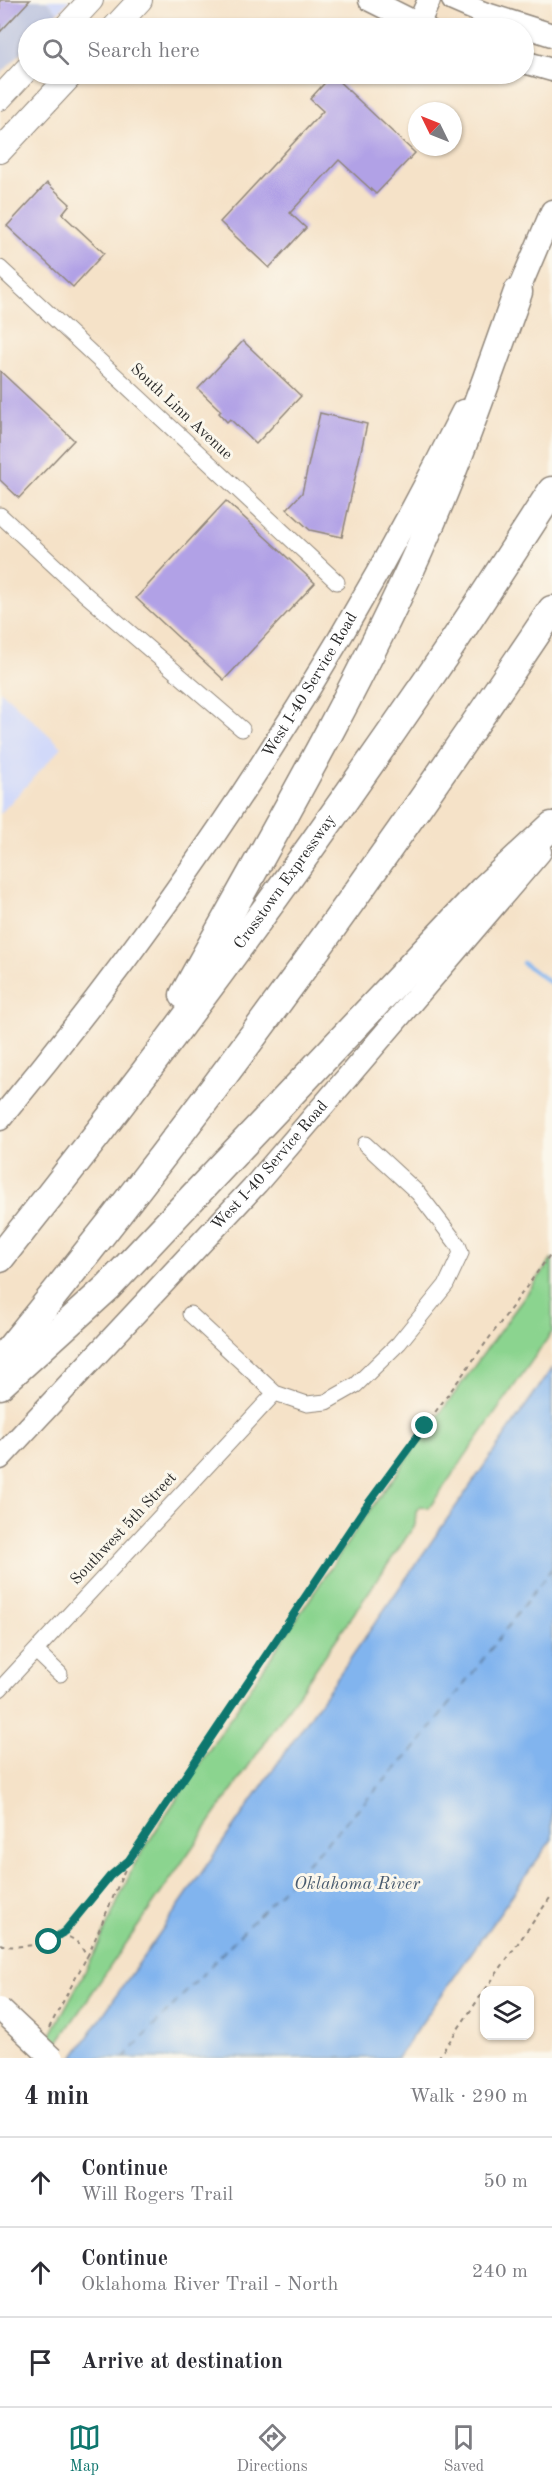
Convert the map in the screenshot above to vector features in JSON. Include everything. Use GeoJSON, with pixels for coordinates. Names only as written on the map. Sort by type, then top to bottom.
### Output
{"type":"FeatureCollection","features":[{"type":"Feature","properties":{"kind":"highway"},"geometry":{"type":"LineString","coordinates":[[131,1091],[327,736],[375,643],[458,461],[518,292]]}},
{"type":"Feature","properties":{"kind":"highway","name":"Crosstown Expressway"},"geometry":{"type":"LineString","coordinates":[[0,1258],[131,1091],[273,901],[417,696],[552,491]]}},
{"type":"Feature","properties":{"kind":"highway"},"geometry":{"type":"LineString","coordinates":[[0,1361],[79,1265],[320,947],[552,610]]}},
{"type":"Feature","properties":{"kind":"highway"},"geometry":{"type":"LineString","coordinates":[[0,1385],[108,1287],[483,890],[552,826]]}},
{"type":"Feature","properties":{"kind":"main road"},"geometry":{"type":"LineString","coordinates":[[74,18],[91,0]]}},
{"type":"Feature","properties":{"kind":"main road"},"geometry":{"type":"LineString","coordinates":[[123,18],[140,0]]}},
{"type":"Feature","properties":{"kind":"main road"},"geometry":{"type":"LineString","coordinates":[[370,0],[405,18]]}},
{"type":"Feature","properties":{"kind":"main road"},"geometry":{"type":"LineString","coordinates":[[424,18],[429,0]]}},
{"type":"Feature","properties":{"kind":"main road"},"geometry":{"type":"LineString","coordinates":[[453,0],[499,18]]}},
{"type":"Feature","properties":{"kind":"main road"},"geometry":{"type":"LineString","coordinates":[[534,29],[552,34]]}},
{"type":"Feature","properties":{"kind":"main road"},"geometry":{"type":"LineString","coordinates":[[534,65],[552,70]]}},
{"type":"Feature","properties":{"kind":"main road"},"geometry":{"type":"LineString","coordinates":[[0,98],[18,79]]}},
{"type":"Feature","properties":{"kind":"main road"},"geometry":{"type":"LineString","coordinates":[[39,84],[51,96]]}},
{"type":"Feature","properties":{"kind":"main road"},"geometry":{"type":"LineString","coordinates":[[0,151],[61,84]]}},
{"type":"Feature","properties":{"kind":"main road","name":"West I-40 Service Road"},"geometry":{"type":"LineString","coordinates":[[0,1119],[155,922],[201,857],[299,707],[347,627],[441,456],[518,292],[552,211]]}},
{"type":"Feature","properties":{"kind":"main road","name":"West I-40 Service Road"},"geometry":{"type":"LineString","coordinates":[[0,1458],[257,1183],[552,837]]}},
{"type":"Feature","properties":{"kind":"main road"},"geometry":{"type":"LineString","coordinates":[[0,2009],[52,2058]]}},
{"type":"Feature","properties":{"kind":"street","name":"South Linn Avenue"},"geometry":{"type":"LineString","coordinates":[[0,268],[337,582]]}},
{"type":"Feature","properties":{"kind":"street"},"geometry":{"type":"LineString","coordinates":[[0,515],[85,594],[242,729]]}},
{"type":"Feature","properties":{"kind":"street"},"geometry":{"type":"LineString","coordinates":[[190,1314],[275,1393],[307,1404],[326,1402],[356,1385],[399,1343],[424,1313],[446,1285],[461,1252],[418,1192],[365,1144]]}},
{"type":"Feature","properties":{"kind":"street","name":"Southwest 5th Street"},"geometry":{"type":"LineString","coordinates":[[0,1689],[275,1393]]}},
{"type":"Feature","properties":{"kind":"street"},"geometry":{"type":"LineString","coordinates":[[36,1651],[60,1674]]}},
{"type":"Feature","properties":{"kind":"path"},"geometry":{"type":"LineString","coordinates":[[44,2036],[87,1958],[129,1860],[374,1496],[552,1252]]}},
{"type":"Feature","properties":{"kind":"path"},"geometry":{"type":"LineString","coordinates":[[0,1944],[7,1947],[28,1946],[49,1942],[60,1935],[110,1876],[129,1860]]}},
{"type":"Feature","properties":{"kind":"path"},"geometry":{"type":"LineString","coordinates":[[488,1986],[552,1895]]}},
{"type":"Feature","properties":{"kind":"path"},"geometry":{"type":"LineString","coordinates":[[60,1935],[69,1936],[77,1941],[87,1958]]}},
{"type":"Feature","properties":{"kind":"path"},"geometry":{"type":"LineString","coordinates":[[438,2058],[480,1998]]}},
{"type":"Feature","properties":{"kind":"shaded area"},"geometry":{"type":"Polygon","coordinates":[[[0,0],[46,0],[58,12],[52,18],[18,18],[18,56],[0,75],[0,0]]]}},
{"type":"Feature","properties":{"kind":"shaded area"},"geometry":{"type":"Polygon","coordinates":[[[46,0],[70,0],[58,12],[46,0]]]}},
{"type":"Feature","properties":{"kind":"shaded area"},"geometry":{"type":"Polygon","coordinates":[[[0,690],[62,747],[0,814],[0,690]]]}},
{"type":"Feature","properties":{"kind":"green space"},"geometry":{"type":"Polygon","coordinates":[[[552,1259],[552,1332],[429,1508],[420,1506],[416,1511],[415,1525],[47,2058],[35,2058],[49,2038],[95,1953],[134,1865],[165,1816],[362,1521],[552,1259]]]}},
{"type":"Feature","properties":{"kind":"water","name":"Oklahoma River"},"geometry":{"type":"Polygon","coordinates":[[[552,1368],[552,1839],[397,2058],[73,2058],[552,1368]]]}},
{"type":"Feature","properties":{"kind":"building"},"geometry":{"type":"Polygon","coordinates":[[[0,0],[30,0],[0,32],[0,0]]]}},
{"type":"Feature","properties":{"kind":"building"},"geometry":{"type":"Polygon","coordinates":[[[324,84],[342,84],[408,146],[408,156],[412,156],[376,194],[339,160],[290,213],[306,228],[269,268],[220,222],[323,111],[310,99],[324,84]]]}},
{"type":"Feature","properties":{"kind":"building"},"geometry":{"type":"Polygon","coordinates":[[[47,183],[70,204],[62,214],[104,253],[73,287],[7,226],[47,183]]]}},
{"type":"Feature","properties":{"kind":"building"},"geometry":{"type":"Polygon","coordinates":[[[243,341],[301,396],[256,444],[230,419],[227,422],[219,413],[221,411],[198,389],[243,341]]]}},
{"type":"Feature","properties":{"kind":"building"},"geometry":{"type":"Polygon","coordinates":[[[0,371],[74,440],[19,498],[0,480],[0,371]]]}},
{"type":"Feature","properties":{"kind":"building"},"geometry":{"type":"Polygon","coordinates":[[[320,413],[367,424],[342,537],[310,530],[287,509],[302,493],[320,413]]]}},
{"type":"Feature","properties":{"kind":"building"},"geometry":{"type":"Polygon","coordinates":[[[226,501],[315,583],[224,680],[136,598],[226,501]]]}},
{"type":"Feature","properties":{"kind":"waterway"},"geometry":{"type":"LineString","coordinates":[[523,963],[552,984]]}},
{"type":"Feature","properties":{"kind":"ferry route"},"geometry":{"type":"LineString","coordinates":[[124,2058],[419,1744],[552,1568]]}},
{"type":"Feature","properties":{"kind":"route"},"geometry":{"type":"LineString","coordinates":[[49,1942],[65,1931],[110,1876],[129,1860],[364,1509],[425,1426]]}}]}
